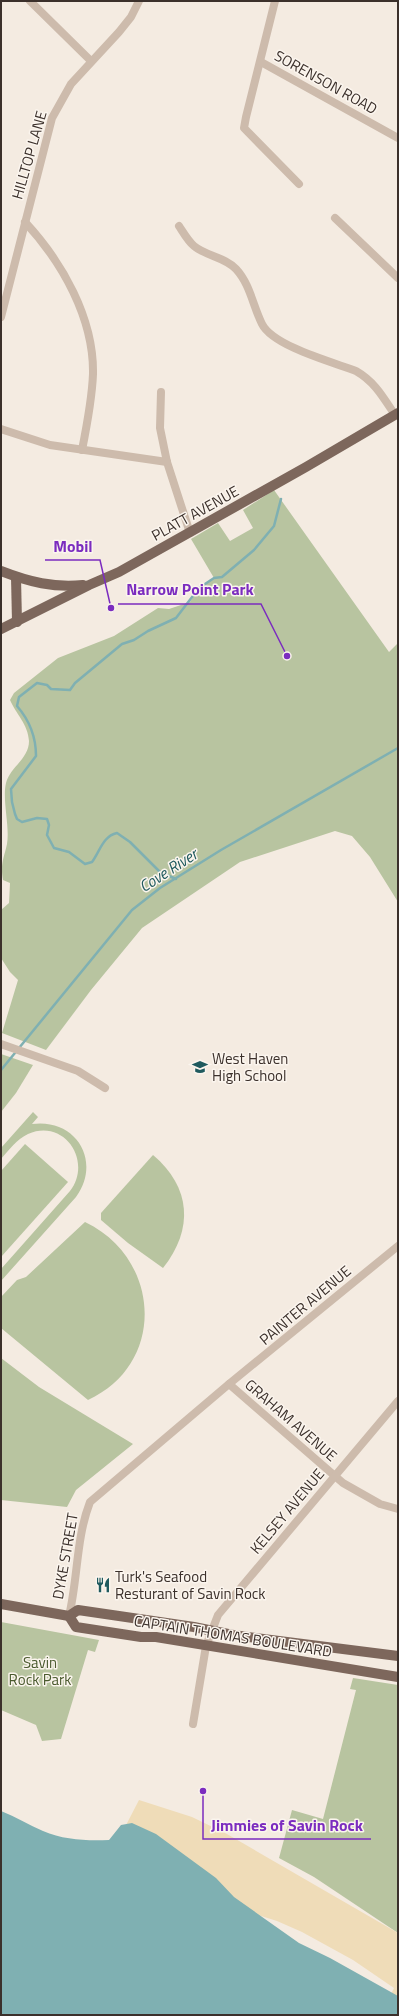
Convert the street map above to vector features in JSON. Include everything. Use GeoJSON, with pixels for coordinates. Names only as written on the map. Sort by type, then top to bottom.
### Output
{"type":"FeatureCollection","features":[{"type":"Feature","properties":{"kind":"main road","name":"PLATT AVENUE"},"geometry":{"type":"LineString","coordinates":[[1,629],[89,584],[119,572],[306,468],[396,414]]}},
{"type":"Feature","properties":{"kind":"main road"},"geometry":{"type":"LineString","coordinates":[[1,571],[16,578],[54,586],[89,584]]}},
{"type":"Feature","properties":{"kind":"main road"},"geometry":{"type":"LineString","coordinates":[[16,578],[17,622]]}},
{"type":"Feature","properties":{"kind":"main road","name":"CAPTAIN THOMAS BOULEVARD"},"geometry":{"type":"LineString","coordinates":[[1,1604],[69,1616],[78,1610],[211,1631],[233,1636],[398,1656]]}},
{"type":"Feature","properties":{"kind":"main road","name":"CAPTAIN THOMAS BOULEVARD"},"geometry":{"type":"LineString","coordinates":[[69,1616],[76,1627],[141,1637],[156,1637],[398,1677]]}},
{"type":"Feature","properties":{"kind":"street"},"geometry":{"type":"LineString","coordinates":[[30,1],[91,61]]}},
{"type":"Feature","properties":{"kind":"street","name":"HILLTOP LANE"},"geometry":{"type":"LineString","coordinates":[[1,317],[52,118],[71,84],[125,24],[139,1]]}},
{"type":"Feature","properties":{"kind":"street"},"geometry":{"type":"LineString","coordinates":[[275,1],[244,128],[299,184]]}},
{"type":"Feature","properties":{"kind":"street","name":"SORENSON ROAD"},"geometry":{"type":"LineString","coordinates":[[261,62],[398,138]]}},
{"type":"Feature","properties":{"kind":"street"},"geometry":{"type":"LineString","coordinates":[[335,218],[398,278]]}},
{"type":"Feature","properties":{"kind":"street"},"geometry":{"type":"LineString","coordinates":[[25,222],[53,255],[66,276],[88,332],[93,374],[82,450]]}},
{"type":"Feature","properties":{"kind":"street"},"geometry":{"type":"LineString","coordinates":[[179,226],[194,246],[236,268],[246,282],[261,323],[271,336],[284,344],[356,371],[379,389],[396,414]]}},
{"type":"Feature","properties":{"kind":"street"},"geometry":{"type":"LineString","coordinates":[[161,392],[160,428],[168,462],[190,533]]}},
{"type":"Feature","properties":{"kind":"street"},"geometry":{"type":"LineString","coordinates":[[1,428],[50,444],[168,462]]}},
{"type":"Feature","properties":{"kind":"street"},"geometry":{"type":"LineString","coordinates":[[2,1044],[78,1071],[105,1088]]}},
{"type":"Feature","properties":{"kind":"street","name":"PAINTER AVENUE"},"geometry":{"type":"LineString","coordinates":[[90,1502],[229,1384],[398,1246]]}},
{"type":"Feature","properties":{"kind":"street","name":"GRAHAM AVENUE"},"geometry":{"type":"LineString","coordinates":[[229,1384],[334,1476],[364,1496],[380,1504],[398,1509]]}},
{"type":"Feature","properties":{"kind":"street","name":"KELSEY AVENUE"},"geometry":{"type":"LineString","coordinates":[[192,1724],[206,1646],[211,1631],[221,1611],[398,1401]]}},
{"type":"Feature","properties":{"kind":"street","name":"DYKE STREET"},"geometry":{"type":"LineString","coordinates":[[69,1616],[84,1517],[90,1502]]}},
{"type":"Feature","properties":{"kind":"green space"},"geometry":{"type":"Polygon","coordinates":[[[274,490],[389,652],[398,643],[398,902],[370,857],[352,836],[335,831],[240,862],[142,928],[91,990],[46,1050],[2,1033],[18,980],[10,972],[1,958],[1,910],[9,903],[10,883],[3,880],[2,874],[2,865],[8,837],[5,790],[8,777],[26,753],[29,741],[24,724],[10,700],[14,693],[58,658],[114,636],[158,608],[169,609],[190,602],[199,588],[214,578],[191,539],[218,523],[230,541],[253,528],[243,510],[274,490]]]}},
{"type":"Feature","properties":{"kind":"green space"},"geometry":{"type":"Polygon","coordinates":[[[1,1054],[33,1065],[16,1093],[1,1112],[1,1054]]]}},
{"type":"Feature","properties":{"kind":"green space"},"geometry":{"type":"Polygon","coordinates":[[[33,1112],[38,1117],[32,1124],[48,1124],[61,1128],[72,1135],[80,1145],[85,1156],[86,1170],[83,1183],[76,1197],[1,1281],[1,1269],[70,1191],[76,1179],[78,1167],[76,1156],[71,1145],[63,1137],[53,1132],[41,1131],[24,1136],[10,1148],[1,1159],[1,1148],[33,1112]]]}},
{"type":"Feature","properties":{"kind":"green space"},"geometry":{"type":"Polygon","coordinates":[[[25,1144],[68,1182],[1,1257],[1,1171],[25,1144]]]}},
{"type":"Feature","properties":{"kind":"green space"},"geometry":{"type":"Polygon","coordinates":[[[153,1155],[166,1167],[175,1181],[181,1195],[184,1209],[180,1238],[173,1253],[163,1268],[128,1243],[101,1220],[101,1213],[153,1155]]]}},
{"type":"Feature","properties":{"kind":"green space"},"geometry":{"type":"Polygon","coordinates":[[[85,1222],[110,1239],[129,1260],[140,1285],[145,1311],[142,1337],[132,1362],[114,1383],[88,1400],[1,1328],[1,1297],[17,1280],[26,1277],[85,1222]]]}},
{"type":"Feature","properties":{"kind":"green space"},"geometry":{"type":"Polygon","coordinates":[[[1,1358],[39,1387],[133,1444],[76,1490],[67,1507],[1,1500],[1,1358]]]}},
{"type":"Feature","properties":{"kind":"green space","name":"Savin Rock Park"},"geometry":{"type":"Polygon","coordinates":[[[1,1622],[99,1640],[95,1652],[88,1650],[61,1739],[42,1741],[36,1725],[1,1710],[1,1622]]]}},
{"type":"Feature","properties":{"kind":"green space"},"geometry":{"type":"Polygon","coordinates":[[[353,1678],[398,1685],[398,1933],[314,1877],[279,1858],[292,1810],[323,1819],[356,1690],[350,1689],[353,1678]]]}},
{"type":"Feature","properties":{"kind":"sand"},"geometry":{"type":"Polygon","coordinates":[[[139,1800],[192,1817],[227,1834],[398,1933],[398,2002],[389,1998],[394,1988],[353,1960],[302,1932],[277,1921],[248,1912],[124,1829],[139,1800]]]}},
{"type":"Feature","properties":{"kind":"water"},"geometry":{"type":"Polygon","coordinates":[[[1,1811],[43,1831],[67,1838],[109,1840],[121,1825],[132,1823],[156,1834],[216,1878],[234,1897],[299,1943],[330,1958],[398,1996],[398,2015],[1,2015],[1,1811]]]}},
{"type":"Feature","properties":{"kind":"waterway"},"geometry":{"type":"LineString","coordinates":[[176,879],[160,872],[130,842],[117,833],[108,837],[102,844],[92,862],[85,864],[69,852],[54,848],[47,835],[49,825],[47,819],[37,818],[22,822],[17,819],[12,802],[11,789],[36,756],[35,742],[29,723],[17,706],[19,697],[37,683],[47,685],[51,689],[70,690],[75,683],[122,644],[134,640],[148,631],[176,618],[199,588],[214,578],[222,577],[254,550],[274,526],[281,499]]}},
{"type":"Feature","properties":{"kind":"waterway","name":"Cove River"},"geometry":{"type":"LineString","coordinates":[[1,1070],[132,910],[160,888],[221,850],[398,748]]}},
{"type":"Feature","properties":{"kind":"place","name":"Mobil"},"geometry":{"type":"Point","coordinates":[111,608]}},
{"type":"Feature","properties":{"kind":"place","name":"Narrow Point Park"},"geometry":{"type":"Point","coordinates":[287,656]}},
{"type":"Feature","properties":{"kind":"place","name":"West Haven High School"},"geometry":{"type":"Point","coordinates":[200,1067]}},
{"type":"Feature","properties":{"kind":"place","name":"Turk's Seafood Resturant of Savin Rock"},"geometry":{"type":"Point","coordinates":[103,1585]}},
{"type":"Feature","properties":{"kind":"place","name":"Jimmies of Savin Rock"},"geometry":{"type":"Point","coordinates":[203,1791]}}]}
